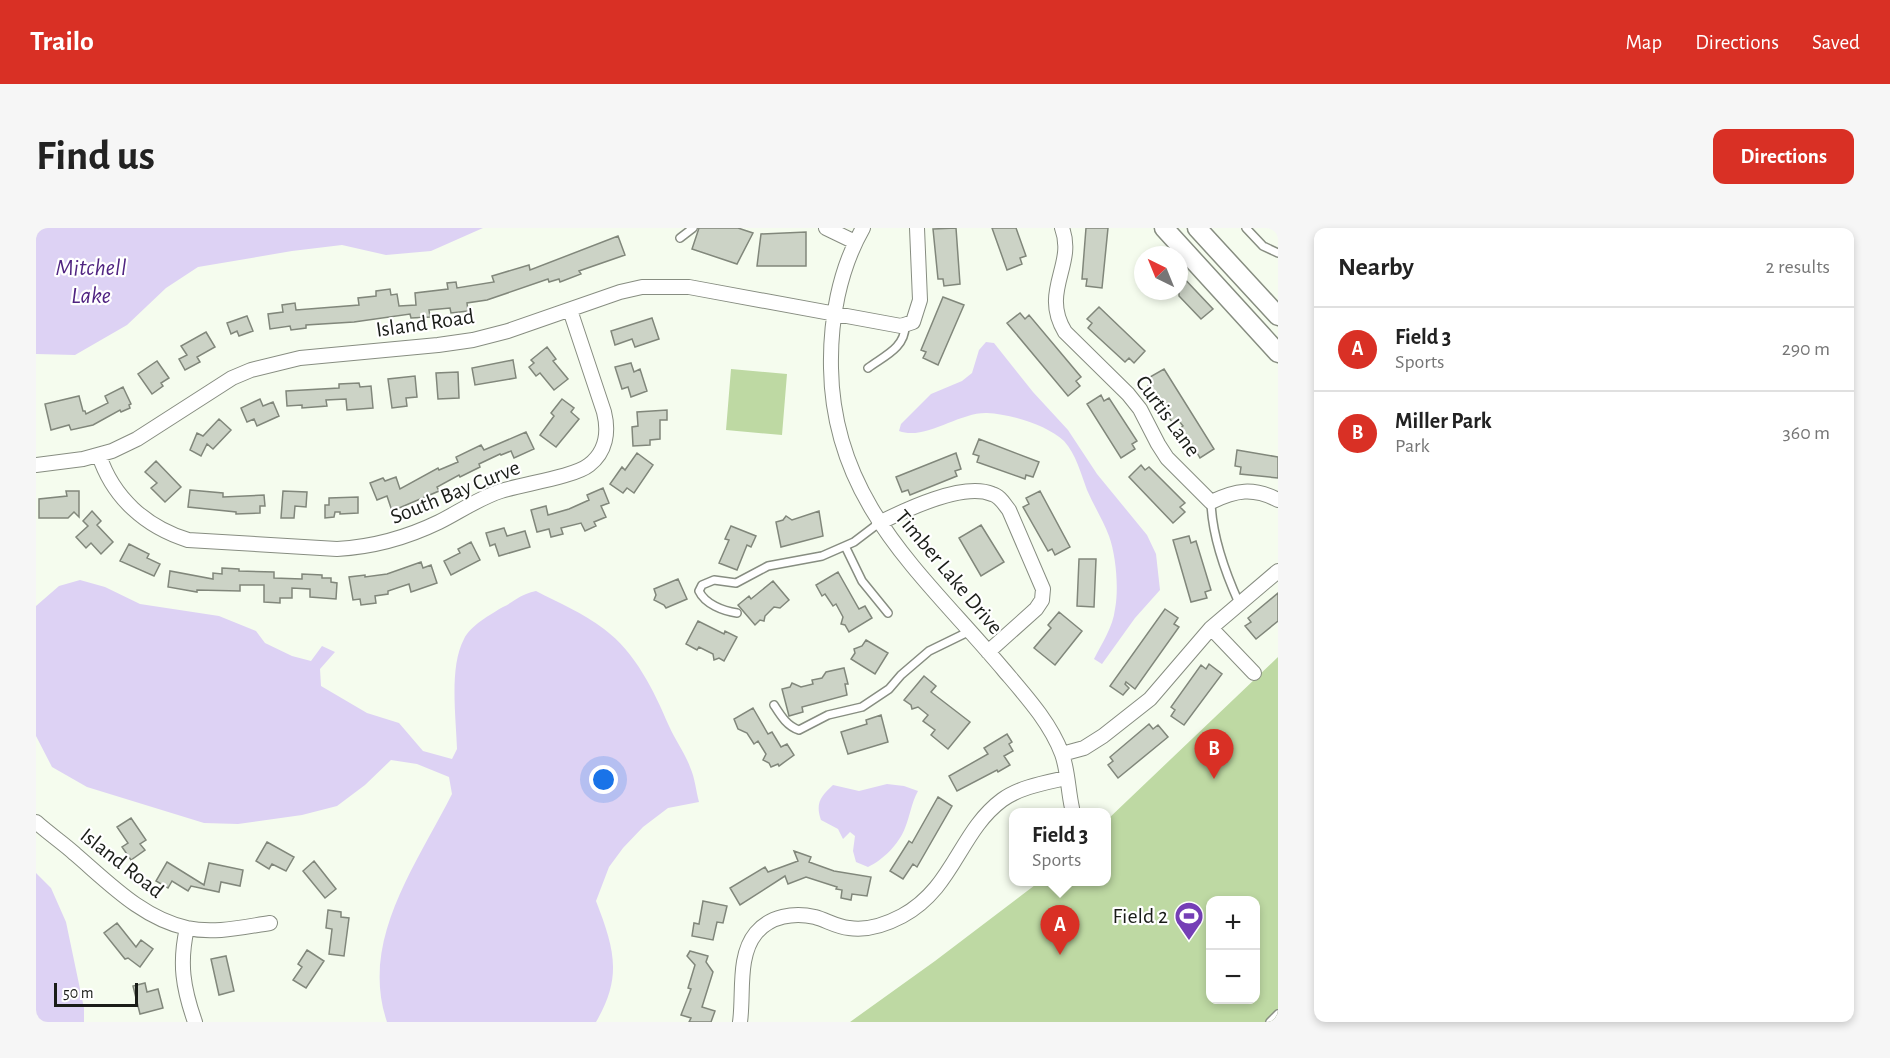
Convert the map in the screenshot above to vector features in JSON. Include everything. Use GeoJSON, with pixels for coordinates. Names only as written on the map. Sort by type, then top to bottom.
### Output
{"type":"FeatureCollection","features":[{"type":"Feature","properties":{"kind":"main road"},"geometry":{"type":"LineString","coordinates":[[1164,228],[1278,353]]}},
{"type":"Feature","properties":{"kind":"main road"},"geometry":{"type":"LineString","coordinates":[[1197,228],[1277,314]]}},
{"type":"Feature","properties":{"kind":"street"},"geometry":{"type":"LineString","coordinates":[[826,228],[855,242]]}},
{"type":"Feature","properties":{"kind":"street","name":"Timber Lake Drive"},"geometry":{"type":"LineString","coordinates":[[863,228],[844,271],[831,346],[831,382],[836,417],[845,453],[879,523],[909,562],[988,651],[1043,719],[1062,754],[1072,808]]}},
{"type":"Feature","properties":{"kind":"street"},"geometry":{"type":"LineString","coordinates":[[905,326],[913,322],[920,300],[917,228]]}},
{"type":"Feature","properties":{"kind":"street","name":"Curtis Lane"},"geometry":{"type":"LineString","coordinates":[[1062,228],[1066,248],[1055,295],[1059,322],[1065,332],[1128,394],[1140,409],[1167,458],[1211,502]]}},
{"type":"Feature","properties":{"kind":"street","name":"Island Road"},"geometry":{"type":"LineString","coordinates":[[36,465],[59,464],[99,456],[137,440],[232,378],[251,370],[300,358],[473,340],[508,331],[620,292],[642,287],[666,285],[689,287],[905,326]]}},
{"type":"Feature","properties":{"kind":"street","name":"South Bay Curve"},"geometry":{"type":"LineString","coordinates":[[99,456],[104,468],[133,510],[150,524],[169,534],[188,540],[337,549],[361,548],[406,537],[498,492],[572,473],[587,467],[597,458],[605,444],[608,428],[570,310]]}},
{"type":"Feature","properties":{"kind":"street"},"geometry":{"type":"LineString","coordinates":[[1257,331],[1277,314]]}},
{"type":"Feature","properties":{"kind":"street"},"geometry":{"type":"LineString","coordinates":[[1211,502],[1245,491],[1255,491],[1278,500]]}},
{"type":"Feature","properties":{"kind":"street"},"geometry":{"type":"LineString","coordinates":[[879,523],[946,496],[964,492],[993,494],[1002,501],[1009,510],[1043,589],[1042,600],[1036,609],[988,651]]}},
{"type":"Feature","properties":{"kind":"street"},"geometry":{"type":"LineString","coordinates":[[1062,754],[1084,748],[1150,699],[1211,628],[1278,571]]}},
{"type":"Feature","properties":{"kind":"street"},"geometry":{"type":"LineString","coordinates":[[1211,628],[1254,673]]}},
{"type":"Feature","properties":{"kind":"street"},"geometry":{"type":"LineString","coordinates":[[740,1022],[744,964],[748,947],[756,933],[768,923],[783,917],[799,915],[855,929],[874,928],[890,922],[921,904],[936,890],[982,820],[1003,800],[1020,790],[1066,778]]}},
{"type":"Feature","properties":{"kind":"street","name":"Island Road"},"geometry":{"type":"LineString","coordinates":[[36,822],[140,908],[161,918],[187,927],[232,929],[270,923]]}},
{"type":"Feature","properties":{"kind":"street"},"geometry":{"type":"LineString","coordinates":[[187,927],[182,973],[186,996],[195,1022]]}},
{"type":"Feature","properties":{"kind":"lane"},"geometry":{"type":"LineString","coordinates":[[680,238],[693,228]]}},
{"type":"Feature","properties":{"kind":"lane"},"geometry":{"type":"LineString","coordinates":[[1246,228],[1263,246],[1278,253]]}},
{"type":"Feature","properties":{"kind":"lane"},"geometry":{"type":"LineString","coordinates":[[868,368],[901,344],[905,336],[905,326]]}},
{"type":"Feature","properties":{"kind":"lane"},"geometry":{"type":"LineString","coordinates":[[1211,502],[1212,516],[1224,562],[1239,603]]}},
{"type":"Feature","properties":{"kind":"lane"},"geometry":{"type":"LineString","coordinates":[[737,613],[725,612],[702,597],[699,591],[702,585],[714,580],[736,583],[768,566],[822,556],[845,546],[879,523]]}},
{"type":"Feature","properties":{"kind":"lane"},"geometry":{"type":"LineString","coordinates":[[845,546],[862,581],[888,613]]}},
{"type":"Feature","properties":{"kind":"lane"},"geometry":{"type":"LineString","coordinates":[[774,705],[792,728],[799,730],[828,715],[856,709],[889,688],[929,651],[970,631]]}},
{"type":"Feature","properties":{"kind":"lane"},"geometry":{"type":"LineString","coordinates":[[1270,1022],[1278,1014]]}},
{"type":"Feature","properties":{"kind":"green space"},"geometry":{"type":"Polygon","coordinates":[[[731,369],[787,374],[782,435],[726,430],[731,369]]]}},
{"type":"Feature","properties":{"kind":"green space"},"geometry":{"type":"Polygon","coordinates":[[[1278,657],[1278,1022],[850,1022],[1034,886],[1111,886],[1111,816],[1278,657]]]}},
{"type":"Feature","properties":{"kind":"water","name":"Mitchell Lake"},"geometry":{"type":"Polygon","coordinates":[[[36,228],[483,228],[431,251],[386,255],[342,245],[198,267],[166,288],[127,325],[75,355],[36,354],[36,228]]]}},
{"type":"Feature","properties":{"kind":"water"},"geometry":{"type":"Polygon","coordinates":[[[986,342],[994,343],[1033,392],[1068,430],[1097,474],[1147,535],[1156,554],[1160,590],[1135,618],[1102,664],[1094,659],[1114,616],[1117,582],[1115,562],[1107,530],[1087,490],[1075,458],[1064,441],[1048,430],[1028,421],[987,413],[965,417],[920,432],[899,431],[901,424],[931,394],[962,381],[972,373],[979,350],[986,342]]]}},
{"type":"Feature","properties":{"kind":"water"},"geometry":{"type":"Polygon","coordinates":[[[80,580],[105,587],[140,604],[219,616],[256,631],[265,643],[292,656],[311,661],[322,646],[335,652],[320,669],[321,686],[367,713],[399,723],[423,751],[452,759],[457,749],[454,692],[456,663],[464,639],[481,621],[522,596],[536,591],[571,608],[604,629],[626,649],[643,673],[688,762],[699,802],[668,808],[643,827],[609,867],[596,901],[611,948],[613,976],[610,990],[596,1022],[387,1022],[380,992],[380,962],[386,932],[409,875],[452,794],[449,777],[417,764],[391,760],[365,785],[337,806],[302,815],[238,824],[204,823],[87,787],[52,767],[36,736],[36,606],[59,586],[80,580]]]}},
{"type":"Feature","properties":{"kind":"water"},"geometry":{"type":"Polygon","coordinates":[[[887,784],[918,791],[899,840],[885,856],[868,867],[856,862],[853,851],[855,836],[850,832],[843,839],[838,829],[821,820],[819,804],[822,796],[833,785],[859,791],[887,784]]]}},
{"type":"Feature","properties":{"kind":"water"},"geometry":{"type":"Polygon","coordinates":[[[36,873],[51,888],[66,922],[84,1008],[84,1022],[36,1022],[36,873]]]}},
{"type":"Feature","properties":{"kind":"building"},"geometry":{"type":"Polygon","coordinates":[[[699,228],[738,228],[753,233],[737,264],[692,249],[699,228]]]}},
{"type":"Feature","properties":{"kind":"building"},"geometry":{"type":"Polygon","coordinates":[[[956,228],[960,284],[944,286],[943,279],[938,279],[933,229],[956,228]]]}},
{"type":"Feature","properties":{"kind":"building"},"geometry":{"type":"Polygon","coordinates":[[[992,228],[1016,228],[1026,256],[1020,258],[1022,264],[1007,270],[992,228]]]}},
{"type":"Feature","properties":{"kind":"building"},"geometry":{"type":"Polygon","coordinates":[[[1086,228],[1108,228],[1102,288],[1086,286],[1087,279],[1082,279],[1086,228]]]}},
{"type":"Feature","properties":{"kind":"building"},"geometry":{"type":"Polygon","coordinates":[[[806,232],[806,266],[757,266],[761,234],[806,232]]]}},
{"type":"Feature","properties":{"kind":"building"},"geometry":{"type":"Polygon","coordinates":[[[618,236],[625,255],[579,271],[581,274],[560,282],[559,279],[549,282],[548,279],[487,300],[467,303],[468,311],[451,313],[450,308],[429,310],[430,317],[411,318],[410,314],[354,322],[306,325],[306,328],[291,330],[290,326],[270,329],[268,314],[283,312],[282,305],[295,303],[296,310],[359,305],[358,298],[376,296],[376,291],[390,289],[391,295],[397,294],[399,306],[416,305],[415,293],[448,289],[447,283],[456,282],[457,288],[494,282],[492,276],[529,265],[530,270],[618,236]]]}},
{"type":"Feature","properties":{"kind":"building"},"geometry":{"type":"Polygon","coordinates":[[[1188,283],[1213,309],[1201,319],[1183,300],[1188,300],[1188,283]]]}},
{"type":"Feature","properties":{"kind":"building"},"geometry":{"type":"Polygon","coordinates":[[[943,297],[964,305],[938,365],[923,358],[926,352],[921,350],[943,297]]]}},
{"type":"Feature","properties":{"kind":"building"},"geometry":{"type":"Polygon","coordinates":[[[1099,307],[1145,351],[1134,363],[1129,358],[1125,362],[1088,328],[1092,323],[1087,319],[1099,307]]]}},
{"type":"Feature","properties":{"kind":"building"},"geometry":{"type":"Polygon","coordinates":[[[1020,313],[1025,319],[1029,315],[1081,377],[1076,381],[1080,386],[1068,396],[1007,323],[1020,313]]]}},
{"type":"Feature","properties":{"kind":"building"},"geometry":{"type":"Polygon","coordinates":[[[247,316],[253,331],[239,336],[237,331],[231,334],[227,323],[247,316]]]}},
{"type":"Feature","properties":{"kind":"building"},"geometry":{"type":"Polygon","coordinates":[[[652,318],[659,339],[635,347],[632,339],[615,345],[611,331],[652,318]]]}},
{"type":"Feature","properties":{"kind":"building"},"geometry":{"type":"Polygon","coordinates":[[[206,332],[215,347],[197,357],[200,362],[185,370],[179,359],[187,355],[181,346],[206,332]]]}},
{"type":"Feature","properties":{"kind":"building"},"geometry":{"type":"Polygon","coordinates":[[[547,347],[556,359],[553,361],[568,379],[554,390],[540,373],[536,376],[529,367],[534,363],[531,360],[547,347]]]}},
{"type":"Feature","properties":{"kind":"building"},"geometry":{"type":"Polygon","coordinates":[[[513,360],[516,378],[475,385],[472,368],[513,360]]]}},
{"type":"Feature","properties":{"kind":"building"},"geometry":{"type":"Polygon","coordinates":[[[157,361],[169,378],[161,383],[163,386],[152,394],[138,374],[157,361]]]}},
{"type":"Feature","properties":{"kind":"building"},"geometry":{"type":"Polygon","coordinates":[[[631,363],[634,372],[640,369],[647,391],[631,397],[628,387],[622,389],[615,367],[631,363]]]}},
{"type":"Feature","properties":{"kind":"building"},"geometry":{"type":"Polygon","coordinates":[[[1164,369],[1214,449],[1200,458],[1196,451],[1191,454],[1177,431],[1183,426],[1179,421],[1174,425],[1148,386],[1153,383],[1150,377],[1164,369]]]}},
{"type":"Feature","properties":{"kind":"building"},"geometry":{"type":"Polygon","coordinates":[[[458,372],[459,398],[438,399],[436,373],[458,372]]]}},
{"type":"Feature","properties":{"kind":"building"},"geometry":{"type":"Polygon","coordinates":[[[415,376],[417,397],[406,398],[407,406],[392,408],[388,379],[415,376]]]}},
{"type":"Feature","properties":{"kind":"building"},"geometry":{"type":"Polygon","coordinates":[[[359,383],[360,387],[371,386],[373,408],[347,410],[346,399],[326,400],[327,406],[302,408],[302,405],[287,406],[286,391],[339,388],[339,384],[359,383]]]}},
{"type":"Feature","properties":{"kind":"building"},"geometry":{"type":"Polygon","coordinates":[[[123,387],[131,404],[130,408],[121,412],[120,410],[93,425],[71,430],[69,425],[51,430],[45,404],[79,396],[86,414],[108,403],[105,396],[123,387]]]}},
{"type":"Feature","properties":{"kind":"building"},"geometry":{"type":"Polygon","coordinates":[[[1101,395],[1104,401],[1109,398],[1137,441],[1132,444],[1135,449],[1121,458],[1087,404],[1101,395]]]}},
{"type":"Feature","properties":{"kind":"building"},"geometry":{"type":"Polygon","coordinates":[[[260,399],[263,406],[273,402],[279,416],[257,426],[254,419],[247,422],[241,408],[260,399]]]}},
{"type":"Feature","properties":{"kind":"building"},"geometry":{"type":"Polygon","coordinates":[[[562,399],[574,408],[571,412],[579,419],[556,447],[540,435],[554,416],[551,413],[562,399]]]}},
{"type":"Feature","properties":{"kind":"building"},"geometry":{"type":"Polygon","coordinates":[[[667,410],[667,420],[660,420],[660,439],[650,440],[650,445],[633,446],[632,427],[638,426],[637,412],[667,410]]]}},
{"type":"Feature","properties":{"kind":"building"},"geometry":{"type":"Polygon","coordinates":[[[219,419],[231,430],[213,449],[207,444],[201,456],[190,450],[197,433],[203,436],[219,419]]]}},
{"type":"Feature","properties":{"kind":"building"},"geometry":{"type":"Polygon","coordinates":[[[526,432],[534,449],[514,458],[511,451],[500,454],[479,464],[480,467],[437,487],[439,491],[392,511],[387,496],[377,500],[370,483],[383,478],[385,481],[396,477],[400,489],[438,468],[439,470],[458,462],[456,457],[481,445],[484,450],[526,432]]]}},
{"type":"Feature","properties":{"kind":"building"},"geometry":{"type":"Polygon","coordinates":[[[979,439],[1039,462],[1033,477],[1026,475],[1025,479],[977,462],[979,456],[973,454],[979,439]]]}},
{"type":"Feature","properties":{"kind":"building"},"geometry":{"type":"Polygon","coordinates":[[[1237,450],[1278,457],[1278,478],[1240,474],[1241,467],[1235,466],[1237,450]]]}},
{"type":"Feature","properties":{"kind":"building"},"geometry":{"type":"Polygon","coordinates":[[[637,453],[653,465],[634,493],[627,488],[623,493],[610,484],[622,467],[625,470],[637,453]]]}},
{"type":"Feature","properties":{"kind":"building"},"geometry":{"type":"Polygon","coordinates":[[[956,453],[961,469],[955,471],[957,476],[910,495],[908,490],[902,492],[896,477],[956,453]]]}},
{"type":"Feature","properties":{"kind":"building"},"geometry":{"type":"Polygon","coordinates":[[[156,461],[181,487],[165,502],[151,488],[157,483],[145,472],[156,461]]]}},
{"type":"Feature","properties":{"kind":"building"},"geometry":{"type":"Polygon","coordinates":[[[1141,465],[1145,470],[1149,467],[1185,503],[1180,507],[1185,512],[1173,523],[1129,477],[1141,465]]]}},
{"type":"Feature","properties":{"kind":"building"},"geometry":{"type":"Polygon","coordinates":[[[603,488],[609,503],[601,506],[606,517],[594,522],[596,526],[585,531],[581,523],[561,528],[563,534],[551,537],[549,529],[537,532],[531,510],[546,506],[548,515],[569,509],[589,500],[587,495],[603,488]]]}},
{"type":"Feature","properties":{"kind":"building"},"geometry":{"type":"Polygon","coordinates":[[[190,490],[223,493],[223,497],[264,495],[265,506],[260,506],[260,513],[236,514],[236,512],[188,507],[190,490]]]}},
{"type":"Feature","properties":{"kind":"building"},"geometry":{"type":"Polygon","coordinates":[[[66,491],[79,491],[79,517],[74,512],[68,518],[39,518],[39,499],[67,496],[66,491]]]}},
{"type":"Feature","properties":{"kind":"building"},"geometry":{"type":"Polygon","coordinates":[[[283,491],[307,492],[306,507],[295,506],[294,518],[281,518],[283,491]]]}},
{"type":"Feature","properties":{"kind":"building"},"geometry":{"type":"Polygon","coordinates":[[[1040,491],[1070,547],[1055,555],[1052,549],[1048,551],[1023,507],[1029,504],[1026,498],[1040,491]]]}},
{"type":"Feature","properties":{"kind":"building"},"geometry":{"type":"Polygon","coordinates":[[[358,497],[358,513],[335,512],[334,517],[325,518],[325,505],[329,505],[329,498],[358,497]]]}},
{"type":"Feature","properties":{"kind":"building"},"geometry":{"type":"Polygon","coordinates":[[[92,511],[101,521],[97,525],[113,542],[101,554],[91,543],[86,548],[76,537],[88,526],[83,521],[92,511]]]}},
{"type":"Feature","properties":{"kind":"building"},"geometry":{"type":"Polygon","coordinates":[[[819,511],[823,536],[781,547],[776,522],[783,520],[786,516],[792,520],[819,511]]]}},
{"type":"Feature","properties":{"kind":"building"},"geometry":{"type":"Polygon","coordinates":[[[981,525],[1004,562],[981,576],[959,538],[981,525]]]}},
{"type":"Feature","properties":{"kind":"building"},"geometry":{"type":"Polygon","coordinates":[[[731,526],[756,536],[751,547],[747,545],[737,570],[719,563],[729,540],[725,539],[731,526]]]}},
{"type":"Feature","properties":{"kind":"building"},"geometry":{"type":"Polygon","coordinates":[[[504,528],[507,536],[525,531],[530,547],[499,556],[495,544],[490,546],[486,533],[504,528]]]}},
{"type":"Feature","properties":{"kind":"building"},"geometry":{"type":"Polygon","coordinates":[[[1189,536],[1191,543],[1196,541],[1211,590],[1205,592],[1207,598],[1191,602],[1173,540],[1189,536]]]}},
{"type":"Feature","properties":{"kind":"building"},"geometry":{"type":"Polygon","coordinates":[[[471,542],[480,560],[451,575],[444,561],[460,553],[458,549],[471,542]]]}},
{"type":"Feature","properties":{"kind":"building"},"geometry":{"type":"Polygon","coordinates":[[[129,544],[149,554],[147,558],[160,564],[154,576],[120,561],[129,544]]]}},
{"type":"Feature","properties":{"kind":"building"},"geometry":{"type":"Polygon","coordinates":[[[1079,559],[1096,559],[1094,607],[1077,606],[1079,559]]]}},
{"type":"Feature","properties":{"kind":"building"},"geometry":{"type":"Polygon","coordinates":[[[421,562],[423,568],[431,565],[437,583],[411,592],[409,584],[388,591],[388,594],[375,596],[376,603],[361,605],[360,599],[353,600],[349,577],[387,574],[421,562]]]}},
{"type":"Feature","properties":{"kind":"building"},"geometry":{"type":"Polygon","coordinates":[[[222,568],[274,572],[274,578],[302,579],[302,574],[322,575],[322,578],[331,578],[331,582],[337,583],[336,599],[310,597],[310,589],[292,588],[292,598],[280,598],[280,603],[264,602],[264,585],[240,585],[240,591],[197,590],[197,592],[168,587],[170,571],[213,579],[213,573],[222,574],[222,568]]]}},
{"type":"Feature","properties":{"kind":"building"},"geometry":{"type":"Polygon","coordinates":[[[838,572],[859,609],[865,606],[872,618],[849,632],[845,625],[841,624],[843,617],[836,604],[833,606],[825,594],[822,596],[816,585],[838,572]]]}},
{"type":"Feature","properties":{"kind":"building"},"geometry":{"type":"Polygon","coordinates":[[[678,579],[687,599],[666,608],[654,600],[656,595],[654,589],[678,579]]]}},
{"type":"Feature","properties":{"kind":"building"},"geometry":{"type":"Polygon","coordinates":[[[773,581],[789,600],[780,608],[774,607],[765,616],[764,621],[760,620],[755,625],[738,605],[749,596],[751,599],[773,581]]]}},
{"type":"Feature","properties":{"kind":"building"},"geometry":{"type":"Polygon","coordinates":[[[1278,593],[1278,621],[1256,639],[1245,626],[1251,622],[1248,618],[1278,593]]]}},
{"type":"Feature","properties":{"kind":"building"},"geometry":{"type":"Polygon","coordinates":[[[1165,609],[1178,618],[1174,624],[1179,627],[1135,689],[1126,682],[1129,688],[1123,695],[1110,686],[1165,609]]]}},
{"type":"Feature","properties":{"kind":"building"},"geometry":{"type":"Polygon","coordinates":[[[1059,612],[1082,631],[1055,665],[1034,648],[1051,628],[1048,625],[1059,612]]]}},
{"type":"Feature","properties":{"kind":"building"},"geometry":{"type":"Polygon","coordinates":[[[698,621],[724,634],[725,631],[737,637],[724,661],[719,658],[714,660],[713,654],[699,647],[697,650],[686,644],[698,621]]]}},
{"type":"Feature","properties":{"kind":"building"},"geometry":{"type":"Polygon","coordinates":[[[866,640],[888,653],[875,674],[851,659],[855,653],[854,649],[862,646],[866,640]]]}},
{"type":"Feature","properties":{"kind":"building"},"geometry":{"type":"Polygon","coordinates":[[[1209,664],[1222,674],[1184,725],[1171,716],[1175,710],[1171,707],[1201,665],[1206,669],[1209,664]]]}},
{"type":"Feature","properties":{"kind":"building"},"geometry":{"type":"Polygon","coordinates":[[[844,668],[848,684],[845,684],[847,695],[802,707],[803,712],[789,716],[782,689],[790,687],[792,683],[801,687],[813,684],[812,680],[822,678],[826,672],[844,668]]]}},
{"type":"Feature","properties":{"kind":"building"},"geometry":{"type":"Polygon","coordinates":[[[924,676],[936,686],[931,692],[970,722],[948,749],[931,735],[935,730],[923,721],[928,715],[918,707],[912,709],[911,705],[904,700],[924,676]]]}},
{"type":"Feature","properties":{"kind":"building"},"geometry":{"type":"Polygon","coordinates":[[[753,708],[768,734],[772,732],[781,747],[787,744],[794,755],[779,766],[778,764],[771,767],[763,760],[766,754],[758,741],[754,744],[747,733],[738,729],[734,719],[753,708]]]}},
{"type":"Feature","properties":{"kind":"building"},"geometry":{"type":"Polygon","coordinates":[[[881,715],[888,742],[848,754],[841,732],[867,724],[866,720],[881,715]]]}},
{"type":"Feature","properties":{"kind":"building"},"geometry":{"type":"Polygon","coordinates":[[[1149,724],[1153,729],[1158,725],[1168,737],[1118,778],[1108,765],[1113,761],[1110,757],[1149,724]]]}},
{"type":"Feature","properties":{"kind":"building"},"geometry":{"type":"Polygon","coordinates":[[[1007,734],[1012,742],[1009,744],[1013,751],[1004,756],[1010,765],[957,791],[949,776],[988,754],[984,748],[1007,734]]]}},
{"type":"Feature","properties":{"kind":"building"},"geometry":{"type":"Polygon","coordinates":[[[938,797],[952,806],[917,867],[913,864],[903,879],[890,871],[909,841],[912,843],[938,797]]]}},
{"type":"Feature","properties":{"kind":"building"},"geometry":{"type":"Polygon","coordinates":[[[131,818],[146,840],[140,844],[145,850],[131,860],[122,847],[128,843],[117,827],[131,818]]]}},
{"type":"Feature","properties":{"kind":"building"},"geometry":{"type":"Polygon","coordinates":[[[267,842],[294,857],[286,871],[272,864],[269,869],[256,861],[267,842]]]}},
{"type":"Feature","properties":{"kind":"building"},"geometry":{"type":"Polygon","coordinates":[[[794,851],[811,857],[809,862],[834,871],[871,877],[867,896],[852,894],[851,900],[841,898],[842,890],[836,889],[837,887],[806,877],[788,884],[785,876],[740,905],[730,888],[765,867],[768,872],[798,861],[794,851]]]}},
{"type":"Feature","properties":{"kind":"building"},"geometry":{"type":"Polygon","coordinates":[[[314,861],[336,889],[325,898],[303,871],[314,861]]]}},
{"type":"Feature","properties":{"kind":"building"},"geometry":{"type":"Polygon","coordinates":[[[167,862],[204,885],[209,863],[243,870],[240,886],[221,882],[219,892],[191,886],[188,891],[172,881],[168,888],[156,881],[167,862]]]}},
{"type":"Feature","properties":{"kind":"building"},"geometry":{"type":"Polygon","coordinates":[[[703,901],[727,906],[723,923],[717,922],[713,940],[692,936],[694,923],[699,924],[703,901]]]}},
{"type":"Feature","properties":{"kind":"building"},"geometry":{"type":"Polygon","coordinates":[[[328,910],[341,912],[341,917],[349,918],[344,956],[329,954],[332,929],[326,928],[328,910]]]}},
{"type":"Feature","properties":{"kind":"building"},"geometry":{"type":"Polygon","coordinates":[[[117,923],[136,947],[141,940],[153,949],[140,967],[128,958],[125,959],[104,933],[117,923]]]}},
{"type":"Feature","properties":{"kind":"building"},"geometry":{"type":"Polygon","coordinates":[[[307,950],[324,961],[306,988],[293,980],[302,967],[298,964],[307,950]]]}},
{"type":"Feature","properties":{"kind":"building"},"geometry":{"type":"Polygon","coordinates":[[[690,951],[708,956],[706,962],[713,972],[702,1007],[715,1011],[711,1022],[689,1022],[691,1018],[681,1015],[691,989],[688,988],[695,965],[687,956],[690,951]]]}},
{"type":"Feature","properties":{"kind":"building"},"geometry":{"type":"Polygon","coordinates":[[[226,956],[234,991],[219,995],[211,959],[226,956]]]}},
{"type":"Feature","properties":{"kind":"building"},"geometry":{"type":"Polygon","coordinates":[[[145,983],[147,992],[158,989],[163,1008],[140,1014],[133,986],[145,983]]]}},
{"type":"Feature","properties":{"kind":"place","name":"Miller Park"},"geometry":{"type":"Point","coordinates":[1214,779]}},
{"type":"Feature","properties":{"kind":"place","name":"Field 2"},"geometry":{"type":"Point","coordinates":[1189,942]}},
{"type":"Feature","properties":{"kind":"place","name":"Field 3"},"geometry":{"type":"Point","coordinates":[1060,955]}}]}
